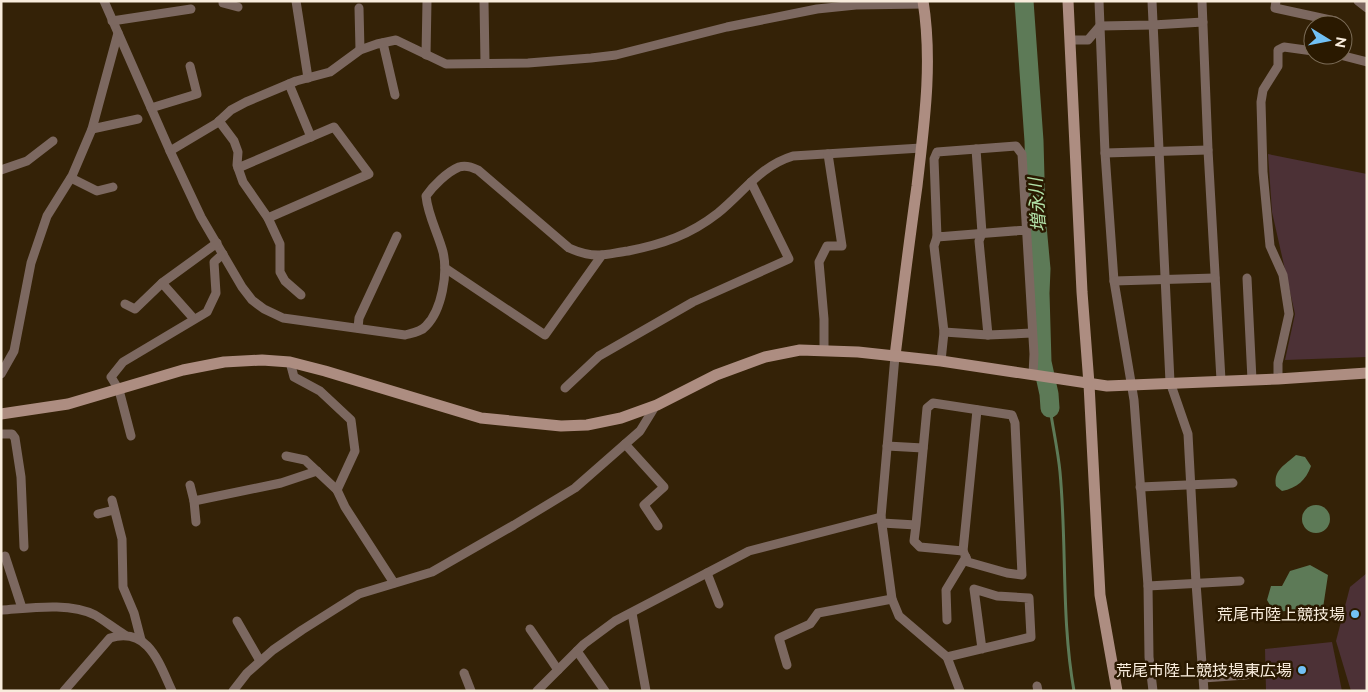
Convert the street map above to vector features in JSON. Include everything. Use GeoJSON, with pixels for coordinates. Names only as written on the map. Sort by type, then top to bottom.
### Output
{"type":"FeatureCollection","features":[{"type":"Feature","properties":{"kind":"street"},"geometry":{"type":"LineString","coordinates":[[104,1],[201,217],[242,288],[252,300],[264,309],[283,318],[405,335],[417,332],[426,326],[436,310],[443,292],[445,268],[443,254],[427,206],[426,196],[433,186],[460,166],[470,166],[478,170],[569,248],[584,254],[602,255],[658,245],[679,238],[718,213],[767,167],[781,159],[793,156],[921,148]]}},
{"type":"Feature","properties":{"kind":"street"},"geometry":{"type":"LineString","coordinates":[[223,1],[223,4],[238,7]]}},
{"type":"Feature","properties":{"kind":"street"},"geometry":{"type":"LineString","coordinates":[[296,1],[308,78]]}},
{"type":"Feature","properties":{"kind":"street"},"geometry":{"type":"LineString","coordinates":[[426,54],[427,1]]}},
{"type":"Feature","properties":{"kind":"street"},"geometry":{"type":"LineString","coordinates":[[484,1],[485,63]]}},
{"type":"Feature","properties":{"kind":"street"},"geometry":{"type":"LineString","coordinates":[[1068,1],[1082,292],[1090,384],[1100,596],[1117,691]]}},
{"type":"Feature","properties":{"kind":"street"},"geometry":{"type":"LineString","coordinates":[[1099,1],[1105,153],[1114,281],[1134,400],[1148,586],[1149,657],[1153,691]]}},
{"type":"Feature","properties":{"kind":"street"},"geometry":{"type":"LineString","coordinates":[[1152,1],[1170,382],[1188,434],[1204,691]]}},
{"type":"Feature","properties":{"kind":"street"},"geometry":{"type":"LineString","coordinates":[[1202,1],[1221,380]]}},
{"type":"Feature","properties":{"kind":"street"},"geometry":{"type":"LineString","coordinates":[[1276,1],[1275,8],[1307,15]]}},
{"type":"Feature","properties":{"kind":"street"},"geometry":{"type":"LineString","coordinates":[[1358,1],[1367,8]]}},
{"type":"Feature","properties":{"kind":"street"},"geometry":{"type":"LineString","coordinates":[[170,151],[219,121],[231,110],[239,106],[289,84],[330,72],[360,50],[396,40],[446,64],[528,63],[616,55],[727,27],[817,9],[924,2],[928,41],[928,81],[895,356],[881,520],[892,599],[899,616],[947,657],[960,691]]}},
{"type":"Feature","properties":{"kind":"street"},"geometry":{"type":"LineString","coordinates":[[359,8],[360,50]]}},
{"type":"Feature","properties":{"kind":"street"},"geometry":{"type":"LineString","coordinates":[[112,21],[191,10]]}},
{"type":"Feature","properties":{"kind":"street"},"geometry":{"type":"LineString","coordinates":[[1070,40],[1088,40],[1100,26],[1203,22]]}},
{"type":"Feature","properties":{"kind":"street"},"geometry":{"type":"LineString","coordinates":[[1,374],[14,351],[31,263],[47,216],[71,178],[92,129],[118,33]]}},
{"type":"Feature","properties":{"kind":"street"},"geometry":{"type":"LineString","coordinates":[[383,43],[395,95]]}},
{"type":"Feature","properties":{"kind":"street"},"geometry":{"type":"LineString","coordinates":[[1278,379],[1278,363],[1289,314],[1283,275],[1270,246],[1263,172],[1261,102],[1263,90],[1278,66],[1278,50],[1284,47],[1303,50]]}},
{"type":"Feature","properties":{"kind":"street"},"geometry":{"type":"LineString","coordinates":[[1353,58],[1367,62]]}},
{"type":"Feature","properties":{"kind":"street"},"geometry":{"type":"LineString","coordinates":[[151,108],[197,94],[190,66]]}},
{"type":"Feature","properties":{"kind":"street"},"geometry":{"type":"LineString","coordinates":[[289,84],[311,137]]}},
{"type":"Feature","properties":{"kind":"street"},"geometry":{"type":"LineString","coordinates":[[92,129],[138,119]]}},
{"type":"Feature","properties":{"kind":"street"},"geometry":{"type":"LineString","coordinates":[[219,121],[234,141],[238,152],[238,168],[243,182],[268,218],[280,244],[280,272],[285,281],[301,295]]}},
{"type":"Feature","properties":{"kind":"street"},"geometry":{"type":"LineString","coordinates":[[238,168],[334,127],[369,174],[268,218]]}},
{"type":"Feature","properties":{"kind":"street"},"geometry":{"type":"LineString","coordinates":[[1,170],[27,161],[53,141]]}},
{"type":"Feature","properties":{"kind":"street"},"geometry":{"type":"LineString","coordinates":[[942,361],[944,332],[934,246],[937,237],[934,158],[937,152],[1016,146],[1022,154],[1034,375]]}},
{"type":"Feature","properties":{"kind":"street"},"geometry":{"type":"LineString","coordinates":[[976,149],[982,234],[979,242],[988,335]]}},
{"type":"Feature","properties":{"kind":"street"},"geometry":{"type":"LineString","coordinates":[[1105,153],[1208,150]]}},
{"type":"Feature","properties":{"kind":"street"},"geometry":{"type":"LineString","coordinates":[[824,350],[824,319],[818,262],[827,246],[842,246],[828,154]]}},
{"type":"Feature","properties":{"kind":"street"},"geometry":{"type":"LineString","coordinates":[[71,178],[97,191],[113,187]]}},
{"type":"Feature","properties":{"kind":"street"},"geometry":{"type":"LineString","coordinates":[[565,388],[599,356],[693,302],[789,259],[751,182]]}},
{"type":"Feature","properties":{"kind":"street"},"geometry":{"type":"LineString","coordinates":[[937,237],[1026,230]]}},
{"type":"Feature","properties":{"kind":"street"},"geometry":{"type":"LineString","coordinates":[[358,328],[359,318],[396,236]]}},
{"type":"Feature","properties":{"kind":"street"},"geometry":{"type":"LineString","coordinates":[[125,304],[130,308],[136,309],[162,283],[217,243]]}},
{"type":"Feature","properties":{"kind":"street"},"geometry":{"type":"LineString","coordinates":[[131,436],[119,390],[110,377],[122,362],[207,312],[216,293],[214,262],[224,254]]}},
{"type":"Feature","properties":{"kind":"street"},"geometry":{"type":"LineString","coordinates":[[445,268],[545,335],[602,255]]}},
{"type":"Feature","properties":{"kind":"street"},"geometry":{"type":"LineString","coordinates":[[1114,281],[1164,278],[1215,278]]}},
{"type":"Feature","properties":{"kind":"street"},"geometry":{"type":"LineString","coordinates":[[1247,278],[1252,380]]}},
{"type":"Feature","properties":{"kind":"street"},"geometry":{"type":"LineString","coordinates":[[162,283],[194,319]]}},
{"type":"Feature","properties":{"kind":"street"},"geometry":{"type":"LineString","coordinates":[[944,332],[988,335],[1032,332]]}},
{"type":"Feature","properties":{"kind":"street"},"geometry":{"type":"LineString","coordinates":[[1,414],[68,404],[183,370],[224,362],[262,360],[290,362],[352,378],[481,418],[524,424],[561,426],[621,418],[657,404],[716,375],[765,357],[800,350],[824,350],[942,361],[1107,386],[1278,379],[1367,373]]}},
{"type":"Feature","properties":{"kind":"street"},"geometry":{"type":"LineString","coordinates":[[290,362],[294,378],[320,390],[351,420],[355,451],[337,490]]}},
{"type":"Feature","properties":{"kind":"street"},"geometry":{"type":"LineString","coordinates":[[933,403],[1012,415],[1015,423],[1022,574],[1007,574],[968,562],[964,554],[920,547],[914,541],[927,408],[933,403]]}},
{"type":"Feature","properties":{"kind":"street"},"geometry":{"type":"LineString","coordinates":[[233,691],[247,673],[260,661],[302,630],[359,594],[432,572],[522,521],[575,488],[640,430],[657,404]]}},
{"type":"Feature","properties":{"kind":"street"},"geometry":{"type":"LineString","coordinates":[[947,620],[946,590],[964,554],[978,410]]}},
{"type":"Feature","properties":{"kind":"street"},"geometry":{"type":"LineString","coordinates":[[1,434],[12,434],[15,438],[21,477],[24,547]]}},
{"type":"Feature","properties":{"kind":"street"},"geometry":{"type":"LineString","coordinates":[[625,444],[664,487],[644,504],[658,526]]}},
{"type":"Feature","properties":{"kind":"street"},"geometry":{"type":"LineString","coordinates":[[887,446],[923,448]]}},
{"type":"Feature","properties":{"kind":"street"},"geometry":{"type":"LineString","coordinates":[[286,456],[305,460],[337,490],[345,507],[394,583]]}},
{"type":"Feature","properties":{"kind":"street"},"geometry":{"type":"LineString","coordinates":[[194,501],[281,483],[317,471]]}},
{"type":"Feature","properties":{"kind":"street"},"geometry":{"type":"LineString","coordinates":[[1140,487],[1233,483]]}},
{"type":"Feature","properties":{"kind":"street"},"geometry":{"type":"LineString","coordinates":[[190,485],[196,522]]}},
{"type":"Feature","properties":{"kind":"street"},"geometry":{"type":"LineString","coordinates":[[112,500],[122,539],[123,587],[134,613],[141,640]]}},
{"type":"Feature","properties":{"kind":"street"},"geometry":{"type":"LineString","coordinates":[[98,514],[114,510]]}},
{"type":"Feature","properties":{"kind":"street"},"geometry":{"type":"LineString","coordinates":[[537,691],[584,644],[615,621],[749,551],[881,520],[916,525]]}},
{"type":"Feature","properties":{"kind":"street"},"geometry":{"type":"LineString","coordinates":[[5,556],[22,608]]}},
{"type":"Feature","properties":{"kind":"street"},"geometry":{"type":"LineString","coordinates":[[707,573],[719,604]]}},
{"type":"Feature","properties":{"kind":"street"},"geometry":{"type":"LineString","coordinates":[[1148,586],[1240,581]]}},
{"type":"Feature","properties":{"kind":"street"},"geometry":{"type":"LineString","coordinates":[[947,657],[982,649],[1031,637],[1029,598],[997,596],[974,589],[982,649]]}},
{"type":"Feature","properties":{"kind":"street"},"geometry":{"type":"LineString","coordinates":[[787,665],[779,638],[810,624],[818,613],[892,599]]}},
{"type":"Feature","properties":{"kind":"street"},"geometry":{"type":"LineString","coordinates":[[2,610],[76,608],[95,615],[125,635]]}},
{"type":"Feature","properties":{"kind":"street"},"geometry":{"type":"LineString","coordinates":[[632,612],[646,691]]}},
{"type":"Feature","properties":{"kind":"street"},"geometry":{"type":"LineString","coordinates":[[236,621],[260,661]]}},
{"type":"Feature","properties":{"kind":"street"},"geometry":{"type":"LineString","coordinates":[[530,629],[558,670]]}},
{"type":"Feature","properties":{"kind":"street"},"geometry":{"type":"LineString","coordinates":[[64,691],[110,638],[130,635],[141,640],[151,650],[172,691]]}},
{"type":"Feature","properties":{"kind":"street"},"geometry":{"type":"LineString","coordinates":[[577,651],[605,691]]}},
{"type":"Feature","properties":{"kind":"street"},"geometry":{"type":"LineString","coordinates":[[464,673],[471,691]]}},
{"type":"Feature","properties":{"kind":"street"},"geometry":{"type":"LineString","coordinates":[[1203,678],[1246,675]]}},
{"type":"Feature","properties":{"kind":"shaded area"},"geometry":{"type":"Polygon","coordinates":[[[1268,154],[1367,174],[1367,357],[1285,360],[1295,314],[1272,212],[1268,154]]]}},
{"type":"Feature","properties":{"kind":"shaded area"},"geometry":{"type":"Polygon","coordinates":[[[1296,455],[1305,457],[1311,466],[1300,483],[1282,491],[1276,486],[1276,476],[1281,468],[1296,455]]]}},
{"type":"Feature","properties":{"kind":"shaded area"},"geometry":{"type":"Polygon","coordinates":[[[1316,505],[1326,509],[1330,519],[1326,529],[1316,533],[1306,529],[1302,519],[1306,509],[1316,505]]]}},
{"type":"Feature","properties":{"kind":"shaded area"},"geometry":{"type":"Polygon","coordinates":[[[1310,565],[1328,575],[1323,608],[1316,611],[1309,609],[1274,612],[1267,600],[1271,586],[1282,586],[1290,571],[1310,565]]]}},
{"type":"Feature","properties":{"kind":"shaded area","name":"荒尾市陸上競技場"},"geometry":{"type":"Polygon","coordinates":[[[1367,573],[1367,691],[1351,691],[1336,641],[1350,587],[1367,573]]]}},
{"type":"Feature","properties":{"kind":"shaded area","name":"荒尾市陸上競技場東広場"},"geometry":{"type":"Polygon","coordinates":[[[1332,642],[1342,691],[1266,691],[1265,649],[1332,642]]]}},
{"type":"Feature","properties":{"kind":"waterway","name":"増永川"},"geometry":{"type":"LineString","coordinates":[[1024,1],[1034,141],[1036,215],[1041,269],[1042,362],[1050,408]]}},
{"type":"Feature","properties":{"kind":"waterway"},"geometry":{"type":"LineString","coordinates":[[1050,408],[1060,472],[1067,636],[1074,691]]}},
{"type":"Feature","properties":{"kind":"place","name":"荒尾市陸上競技場"},"geometry":{"type":"Point","coordinates":[1355,614]}},
{"type":"Feature","properties":{"kind":"place","name":"荒尾市陸上競技場東広場"},"geometry":{"type":"Point","coordinates":[1302,670]}}]}
